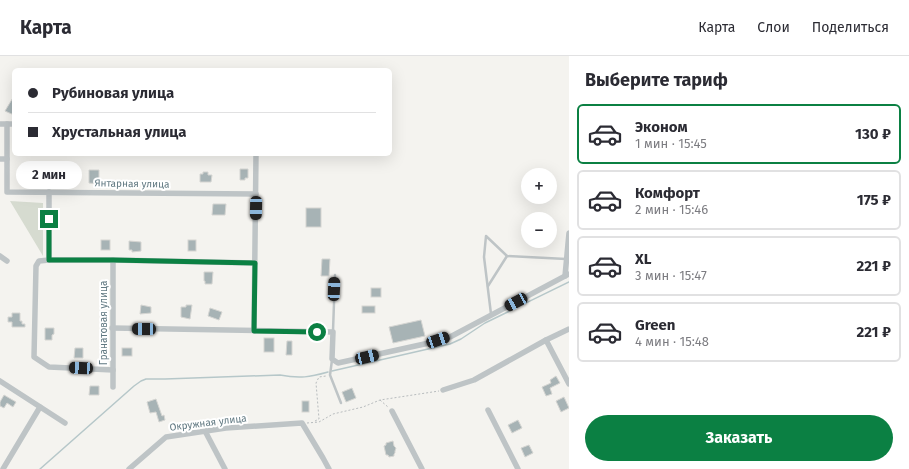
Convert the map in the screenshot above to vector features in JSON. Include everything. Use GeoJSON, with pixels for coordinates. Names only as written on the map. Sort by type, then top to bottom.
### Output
{"type":"FeatureCollection","features":[{"type":"Feature","properties":{"kind":"street"},"geometry":{"type":"LineString","coordinates":[[0,124],[12,124]]}},
{"type":"Feature","properties":{"kind":"street"},"geometry":{"type":"LineString","coordinates":[[0,159],[7,159],[7,124]]}},
{"type":"Feature","properties":{"kind":"street"},"geometry":{"type":"LineString","coordinates":[[254,331],[256,156]]}},
{"type":"Feature","properties":{"kind":"street","name":"Янтарная улица"},"geometry":{"type":"LineString","coordinates":[[7,159],[7,192],[256,194]]}},
{"type":"Feature","properties":{"kind":"street"},"geometry":{"type":"LineString","coordinates":[[49,192],[49,260]]}},
{"type":"Feature","properties":{"kind":"street"},"geometry":{"type":"LineString","coordinates":[[112,328],[333,332],[332,359],[338,363],[450,336],[567,275],[566,259],[569,234]]}},
{"type":"Feature","properties":{"kind":"street"},"geometry":{"type":"LineString","coordinates":[[0,256],[7,261]]}},
{"type":"Feature","properties":{"kind":"street"},"geometry":{"type":"LineString","coordinates":[[113,370],[49,367],[34,357],[36,266],[39,261],[113,260],[255,263]]}},
{"type":"Feature","properties":{"kind":"street","name":"Гранатовая улица"},"geometry":{"type":"LineString","coordinates":[[113,260],[113,387]]}},
{"type":"Feature","properties":{"kind":"street"},"geometry":{"type":"LineString","coordinates":[[443,390],[474,380],[569,329]]}},
{"type":"Feature","properties":{"kind":"street"},"geometry":{"type":"LineString","coordinates":[[546,340],[569,384]]}},
{"type":"Feature","properties":{"kind":"street"},"geometry":{"type":"LineString","coordinates":[[0,381],[65,423]]}},
{"type":"Feature","properties":{"kind":"street"},"geometry":{"type":"LineString","coordinates":[[3,469],[40,407]]}},
{"type":"Feature","properties":{"kind":"street"},"geometry":{"type":"LineString","coordinates":[[488,410],[518,469]]}},
{"type":"Feature","properties":{"kind":"street"},"geometry":{"type":"LineString","coordinates":[[392,411],[422,469]]}},
{"type":"Feature","properties":{"kind":"street"},"geometry":{"type":"LineString","coordinates":[[302,423],[329,469]]}},
{"type":"Feature","properties":{"kind":"street","name":"Окружная улица"},"geometry":{"type":"LineString","coordinates":[[129,469],[166,437],[226,428],[302,423]]}},
{"type":"Feature","properties":{"kind":"street"},"geometry":{"type":"LineString","coordinates":[[205,431],[225,469]]}},
{"type":"Feature","properties":{"kind":"lane"},"geometry":{"type":"LineString","coordinates":[[491,315],[484,257],[486,236],[507,256],[566,259]]}},
{"type":"Feature","properties":{"kind":"lane"},"geometry":{"type":"LineString","coordinates":[[488,286],[507,256]]}},
{"type":"Feature","properties":{"kind":"lane"},"geometry":{"type":"LineString","coordinates":[[333,332],[335,275]]}},
{"type":"Feature","properties":{"kind":"lane"},"geometry":{"type":"LineString","coordinates":[[332,359],[330,375],[341,403]]}},
{"type":"Feature","properties":{"kind":"path"},"geometry":{"type":"LineString","coordinates":[[313,422],[319,419],[316,382],[319,377],[330,375]]}},
{"type":"Feature","properties":{"kind":"path"},"geometry":{"type":"LineString","coordinates":[[302,423],[319,422],[333,414],[363,407],[380,400],[443,390]]}},
{"type":"Feature","properties":{"kind":"path"},"geometry":{"type":"LineString","coordinates":[[380,400],[392,411]]}},
{"type":"Feature","properties":{"kind":"shaded area"},"geometry":{"type":"Polygon","coordinates":[[[10,201],[43,203],[43,256],[10,201]]]}},
{"type":"Feature","properties":{"kind":"building"},"geometry":{"type":"Polygon","coordinates":[[[12,99],[12,114],[5,111],[12,99]]]}},
{"type":"Feature","properties":{"kind":"building"},"geometry":{"type":"Polygon","coordinates":[[[24,167],[29,167],[30,175],[28,182],[21,182],[21,169],[24,169],[24,167]]]}},
{"type":"Feature","properties":{"kind":"building"},"geometry":{"type":"Polygon","coordinates":[[[240,169],[248,169],[248,178],[245,178],[245,180],[240,180],[240,169]]]}},
{"type":"Feature","properties":{"kind":"building"},"geometry":{"type":"Polygon","coordinates":[[[89,170],[99,170],[99,184],[89,183],[89,170]]]}},
{"type":"Feature","properties":{"kind":"building"},"geometry":{"type":"Polygon","coordinates":[[[203,172],[208,172],[208,175],[212,175],[211,182],[200,182],[200,174],[203,174],[203,172]]]}},
{"type":"Feature","properties":{"kind":"building"},"geometry":{"type":"Polygon","coordinates":[[[213,204],[226,204],[225,215],[212,215],[213,204]]]}},
{"type":"Feature","properties":{"kind":"building"},"geometry":{"type":"Polygon","coordinates":[[[306,208],[321,208],[321,227],[306,227],[306,208]]]}},
{"type":"Feature","properties":{"kind":"building"},"geometry":{"type":"Polygon","coordinates":[[[101,240],[110,240],[110,250],[101,250],[101,240]]]}},
{"type":"Feature","properties":{"kind":"building"},"geometry":{"type":"Polygon","coordinates":[[[188,240],[196,240],[196,251],[188,251],[188,240]]]}},
{"type":"Feature","properties":{"kind":"building"},"geometry":{"type":"Polygon","coordinates":[[[129,241],[141,242],[141,251],[132,252],[132,250],[129,250],[129,241]]]}},
{"type":"Feature","properties":{"kind":"building"},"geometry":{"type":"Polygon","coordinates":[[[322,259],[330,259],[329,276],[321,276],[322,259]]]}},
{"type":"Feature","properties":{"kind":"building"},"geometry":{"type":"Polygon","coordinates":[[[204,272],[213,272],[212,284],[205,284],[204,272]]]}},
{"type":"Feature","properties":{"kind":"building"},"geometry":{"type":"Polygon","coordinates":[[[371,288],[381,288],[381,297],[371,297],[371,288]]]}},
{"type":"Feature","properties":{"kind":"building"},"geometry":{"type":"Polygon","coordinates":[[[141,305],[151,307],[151,313],[140,314],[141,305]]]}},
{"type":"Feature","properties":{"kind":"building"},"geometry":{"type":"Polygon","coordinates":[[[186,305],[192,305],[190,319],[181,317],[181,307],[186,307],[186,305]]]}},
{"type":"Feature","properties":{"kind":"building"},"geometry":{"type":"Polygon","coordinates":[[[362,306],[375,306],[375,313],[362,313],[362,306]]]}},
{"type":"Feature","properties":{"kind":"building"},"geometry":{"type":"Polygon","coordinates":[[[210,308],[222,312],[219,320],[208,316],[210,308]]]}},
{"type":"Feature","properties":{"kind":"building"},"geometry":{"type":"Polygon","coordinates":[[[12,313],[20,313],[20,321],[22,321],[22,324],[25,324],[25,327],[12,327],[12,322],[8,322],[8,317],[12,317],[12,313]]]}},
{"type":"Feature","properties":{"kind":"building"},"geometry":{"type":"Polygon","coordinates":[[[421,320],[425,336],[393,343],[389,327],[421,320]]]}},
{"type":"Feature","properties":{"kind":"building"},"geometry":{"type":"Polygon","coordinates":[[[45,328],[54,328],[52,340],[45,340],[45,328]]]}},
{"type":"Feature","properties":{"kind":"building"},"geometry":{"type":"Polygon","coordinates":[[[264,338],[274,338],[274,352],[264,352],[264,338]]]}},
{"type":"Feature","properties":{"kind":"building"},"geometry":{"type":"Polygon","coordinates":[[[287,341],[292,341],[292,355],[286,355],[287,341]]]}},
{"type":"Feature","properties":{"kind":"building"},"geometry":{"type":"Polygon","coordinates":[[[75,348],[83,348],[83,358],[74,358],[75,348]]]}},
{"type":"Feature","properties":{"kind":"building"},"geometry":{"type":"Polygon","coordinates":[[[122,348],[132,348],[132,356],[122,356],[122,348]]]}},
{"type":"Feature","properties":{"kind":"building"},"geometry":{"type":"Polygon","coordinates":[[[556,376],[560,383],[550,388],[552,394],[546,396],[542,387],[551,383],[550,380],[556,376]]]}},
{"type":"Feature","properties":{"kind":"building"},"geometry":{"type":"Polygon","coordinates":[[[90,386],[99,386],[99,395],[89,395],[90,386]]]}},
{"type":"Feature","properties":{"kind":"building"},"geometry":{"type":"Polygon","coordinates":[[[352,388],[356,398],[346,402],[342,392],[352,388]]]}},
{"type":"Feature","properties":{"kind":"building"},"geometry":{"type":"Polygon","coordinates":[[[4,395],[16,402],[13,407],[7,403],[4,408],[0,406],[0,402],[4,395]]]}},
{"type":"Feature","properties":{"kind":"building"},"geometry":{"type":"Polygon","coordinates":[[[564,397],[569,408],[561,412],[556,401],[564,397]]]}},
{"type":"Feature","properties":{"kind":"building"},"geometry":{"type":"Polygon","coordinates":[[[156,399],[165,420],[159,422],[156,412],[150,413],[147,402],[156,399]]]}},
{"type":"Feature","properties":{"kind":"building"},"geometry":{"type":"Polygon","coordinates":[[[302,401],[309,401],[309,412],[302,412],[302,401]]]}},
{"type":"Feature","properties":{"kind":"building"},"geometry":{"type":"Polygon","coordinates":[[[518,420],[522,428],[512,433],[508,425],[518,420]]]}},
{"type":"Feature","properties":{"kind":"building"},"geometry":{"type":"Polygon","coordinates":[[[393,441],[396,448],[395,453],[394,456],[389,457],[386,455],[384,446],[386,443],[393,441]]]}},
{"type":"Feature","properties":{"kind":"building"},"geometry":{"type":"Polygon","coordinates":[[[529,445],[533,453],[525,457],[521,448],[529,445]]]}},
{"type":"Feature","properties":{"kind":"waterway"},"geometry":{"type":"LineString","coordinates":[[332,371],[450,344],[461,339],[485,323],[569,282]]}},
{"type":"Feature","properties":{"kind":"waterway"},"geometry":{"type":"LineString","coordinates":[[40,469],[134,386],[146,379],[280,375],[299,377],[328,372]]}},
{"type":"Feature","properties":{"kind":"route"},"geometry":{"type":"LineString","coordinates":[[49,219],[49,260],[255,263],[254,331],[317,332]]}}]}
